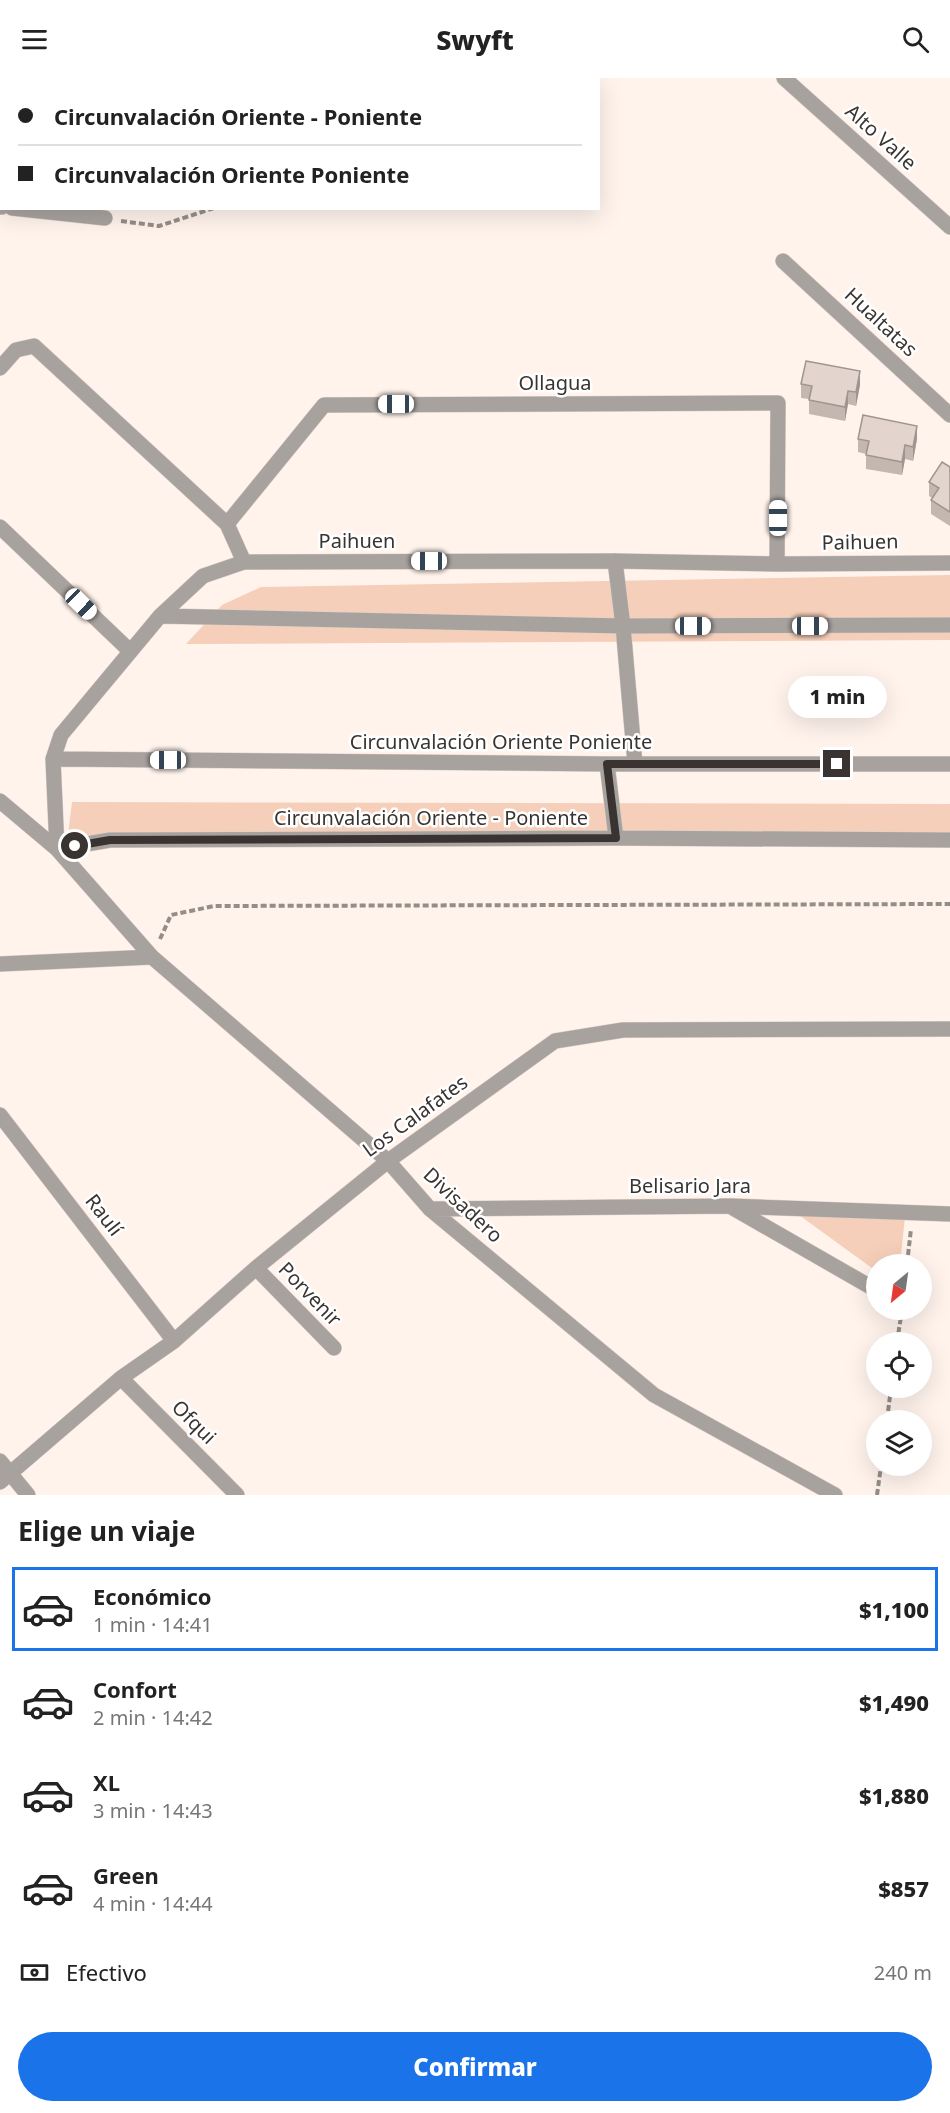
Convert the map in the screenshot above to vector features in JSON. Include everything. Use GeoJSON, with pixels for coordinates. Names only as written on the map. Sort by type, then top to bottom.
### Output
{"type":"FeatureCollection","features":[{"type":"Feature","properties":{"kind":"street","name":"Alto Valle"},"geometry":{"type":"LineString","coordinates":[[784,78],[950,227]]}},
{"type":"Feature","properties":{"kind":"street"},"geometry":{"type":"LineString","coordinates":[[31,210],[105,218]]}},
{"type":"Feature","properties":{"kind":"street","name":"Hualtatas"},"geometry":{"type":"LineString","coordinates":[[783,261],[950,415]]}},
{"type":"Feature","properties":{"kind":"street"},"geometry":{"type":"LineString","coordinates":[[0,368],[16,351],[34,346],[227,524],[244,562]]}},
{"type":"Feature","properties":{"kind":"street","name":"Ollagua"},"geometry":{"type":"LineString","coordinates":[[227,524],[324,405],[778,403],[777,564]]}},
{"type":"Feature","properties":{"kind":"street"},"geometry":{"type":"LineString","coordinates":[[0,527],[130,651]]}},
{"type":"Feature","properties":{"kind":"street"},"geometry":{"type":"LineString","coordinates":[[615,561],[624,626],[634,764]]}},
{"type":"Feature","properties":{"kind":"street","name":"Paihuen"},"geometry":{"type":"LineString","coordinates":[[57,849],[52,759],[61,735],[160,616],[203,576],[244,562],[950,563]]}},
{"type":"Feature","properties":{"kind":"street"},"geometry":{"type":"LineString","coordinates":[[160,616],[624,626],[950,625]]}},
{"type":"Feature","properties":{"kind":"street","name":"Circunvalación Oriente Poniente"},"geometry":{"type":"LineString","coordinates":[[52,759],[607,764],[950,764]]}},
{"type":"Feature","properties":{"kind":"street"},"geometry":{"type":"LineString","coordinates":[[607,764],[616,838]]}},
{"type":"Feature","properties":{"kind":"street"},"geometry":{"type":"LineString","coordinates":[[0,801],[57,849],[152,957]]}},
{"type":"Feature","properties":{"kind":"street","name":"Circunvalación Oriente - Poniente"},"geometry":{"type":"LineString","coordinates":[[57,849],[110,840],[616,838],[950,840]]}},
{"type":"Feature","properties":{"kind":"street"},"geometry":{"type":"LineString","coordinates":[[0,964],[152,957]]}},
{"type":"Feature","properties":{"kind":"street","name":"Divisadero"},"geometry":{"type":"LineString","coordinates":[[152,957],[388,1161],[430,1209],[654,1395],[835,1495]]}},
{"type":"Feature","properties":{"kind":"street","name":"Los Calafates"},"geometry":{"type":"LineString","coordinates":[[5,1478],[121,1377],[174,1341],[256,1268],[388,1161],[555,1041],[623,1030],[950,1029]]}},
{"type":"Feature","properties":{"kind":"street","name":"Raulí"},"geometry":{"type":"LineString","coordinates":[[0,1115],[5,1134],[174,1341]]}},
{"type":"Feature","properties":{"kind":"street"},"geometry":{"type":"LineString","coordinates":[[731,1206],[866,1284]]}},
{"type":"Feature","properties":{"kind":"street","name":"Belisario Jara"},"geometry":{"type":"LineString","coordinates":[[430,1209],[731,1206],[950,1214]]}},
{"type":"Feature","properties":{"kind":"street","name":"Porvenir"},"geometry":{"type":"LineString","coordinates":[[256,1268],[334,1348]]}},
{"type":"Feature","properties":{"kind":"street","name":"Ofqui"},"geometry":{"type":"LineString","coordinates":[[121,1377],[237,1495]]}},
{"type":"Feature","properties":{"kind":"street"},"geometry":{"type":"LineString","coordinates":[[0,1461],[5,1478],[28,1495]]}},
{"type":"Feature","properties":{"kind":"path"},"geometry":{"type":"LineString","coordinates":[[105,218],[159,226],[208,210]]}},
{"type":"Feature","properties":{"kind":"path"},"geometry":{"type":"LineString","coordinates":[[152,957],[171,915],[214,906],[950,904]]}},
{"type":"Feature","properties":{"kind":"path"},"geometry":{"type":"LineString","coordinates":[[908,1254],[913,1214]]}},
{"type":"Feature","properties":{"kind":"path"},"geometry":{"type":"LineString","coordinates":[[877,1495],[880,1476]]}},
{"type":"Feature","properties":{"kind":"shaded area"},"geometry":{"type":"Polygon","coordinates":[[[950,575],[950,640],[186,644],[222,605],[261,587],[950,575]]]}},
{"type":"Feature","properties":{"kind":"shaded area"},"geometry":{"type":"Polygon","coordinates":[[[72,802],[950,804],[950,846],[67,843],[72,802]]]}},
{"type":"Feature","properties":{"kind":"shaded area"},"geometry":{"type":"Polygon","coordinates":[[[781,1202],[906,1208],[901,1254],[866,1254],[866,1264],[781,1202]]]}},
{"type":"Feature","properties":{"kind":"building"},"geometry":{"type":"Polygon","coordinates":[[[806,361],[860,371],[856,392],[848,391],[845,407],[809,400],[812,386],[801,384],[806,361]]]}},
{"type":"Feature","properties":{"kind":"building"},"geometry":{"type":"Polygon","coordinates":[[[863,415],[917,426],[913,447],[905,445],[902,462],[866,455],[869,441],[858,439],[863,415]]]}},
{"type":"Feature","properties":{"kind":"building"},"geometry":{"type":"Polygon","coordinates":[[[942,462],[950,467],[950,512],[931,500],[939,488],[929,482],[942,462]]]}},
{"type":"Feature","properties":{"kind":"route"},"geometry":{"type":"LineString","coordinates":[[75,846],[110,840],[616,838],[607,764],[837,764]]}}]}
